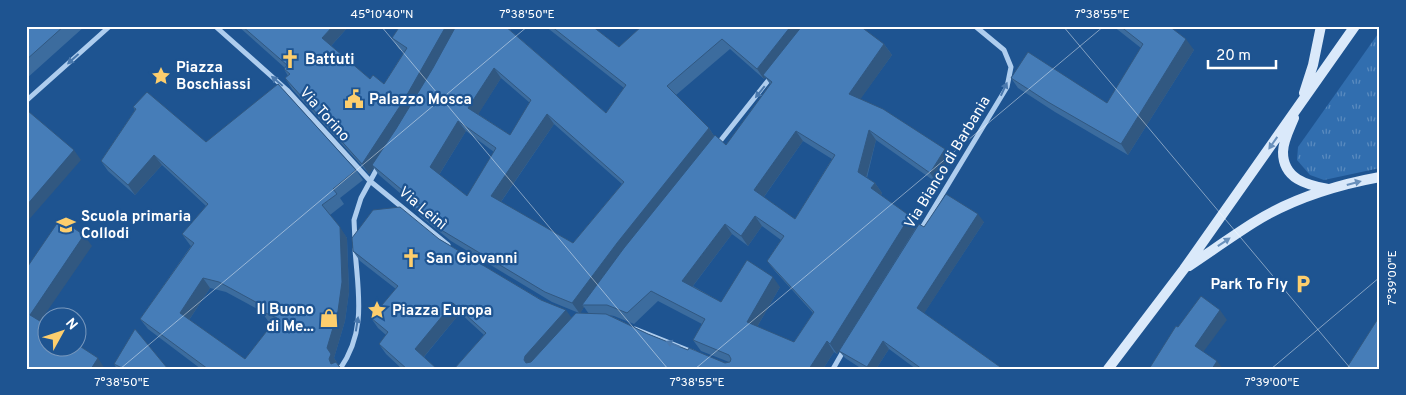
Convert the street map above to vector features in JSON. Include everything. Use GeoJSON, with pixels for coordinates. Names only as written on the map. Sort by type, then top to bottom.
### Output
{"type":"FeatureCollection","features":[{"type":"Feature","properties":{"kind":"main road"},"geometry":{"type":"LineString","coordinates":[[1321,26],[1313,65],[1283,152],[1292,176],[1306,185],[1328,189]]}},
{"type":"Feature","properties":{"kind":"main road"},"geometry":{"type":"LineString","coordinates":[[1108,369],[1184,270],[1355,26]]}},
{"type":"Feature","properties":{"kind":"main road"},"geometry":{"type":"LineString","coordinates":[[1184,270],[1255,222],[1292,203],[1328,189],[1380,177]]}},
{"type":"Feature","properties":{"kind":"street"},"geometry":{"type":"LineString","coordinates":[[26,101],[110,26]]}},
{"type":"Feature","properties":{"kind":"street","name":"Via Torino"},"geometry":{"type":"LineString","coordinates":[[215,26],[287,90],[370,181]]}},
{"type":"Feature","properties":{"kind":"street","name":"Via Bianco di Barbania"},"geometry":{"type":"LineString","coordinates":[[916,237],[1007,86],[1011,66],[1004,50],[975,26]]}},
{"type":"Feature","properties":{"kind":"street"},"geometry":{"type":"LineString","coordinates":[[714,148],[776,71]]}},
{"type":"Feature","properties":{"kind":"street"},"geometry":{"type":"LineString","coordinates":[[340,369],[353,346],[358,324],[359,308],[354,220],[361,198],[373,174],[384,158]]}},
{"type":"Feature","properties":{"kind":"street","name":"Via Leinì"},"geometry":{"type":"LineString","coordinates":[[370,181],[448,246],[457,250]]}},
{"type":"Feature","properties":{"kind":"street"},"geometry":{"type":"LineString","coordinates":[[631,327],[700,355]]}},
{"type":"Feature","properties":{"kind":"street"},"geometry":{"type":"LineString","coordinates":[[833,369],[847,344]]}},
{"type":"Feature","properties":{"kind":"green space"},"geometry":{"type":"Polygon","coordinates":[[[1380,31],[1380,168],[1324,180],[1310,175],[1297,160],[1298,147],[1380,31]]]}},
{"type":"Feature","properties":{"kind":"building"},"geometry":{"type":"Polygon","coordinates":[[[26,26],[64,26],[26,60],[26,26]]]}},
{"type":"Feature","properties":{"kind":"building"},"geometry":{"type":"Polygon","coordinates":[[[242,26],[333,26],[322,38],[370,79],[373,75],[384,84],[407,48],[392,38],[400,26],[446,26],[404,100],[362,164],[285,78],[290,74],[284,69],[287,65],[242,26]]]}},
{"type":"Feature","properties":{"kind":"building"},"geometry":{"type":"Polygon","coordinates":[[[456,26],[505,26],[606,113],[626,85],[551,26],[592,26],[619,47],[642,26],[791,26],[757,69],[722,39],[667,86],[709,128],[617,243],[572,303],[545,292],[443,231],[413,206],[420,205],[372,165],[433,68],[456,26]],[[494,68],[468,108],[510,135],[531,100],[494,68]],[[547,114],[491,196],[573,243],[624,182],[547,114]],[[458,121],[430,167],[467,196],[496,148],[458,121]]]}},
{"type":"Feature","properties":{"kind":"building"},"geometry":{"type":"Polygon","coordinates":[[[802,26],[860,26],[884,44],[849,94],[883,109],[945,149],[930,173],[869,130],[858,172],[875,183],[871,188],[910,216],[830,344],[827,341],[809,369],[454,369],[486,333],[453,303],[415,349],[437,369],[407,369],[379,344],[388,332],[371,318],[398,286],[353,251],[352,238],[373,210],[400,207],[439,239],[541,300],[566,310],[525,356],[524,360],[526,363],[531,362],[576,313],[606,314],[688,350],[689,348],[725,363],[730,362],[729,355],[693,340],[705,319],[651,291],[627,313],[607,305],[582,305],[624,248],[715,135],[726,145],[772,82],[763,75],[802,26]],[[796,131],[754,190],[795,219],[835,155],[796,131]],[[755,216],[741,236],[725,224],[682,281],[721,302],[747,260],[773,277],[747,322],[794,342],[814,312],[767,261],[784,236],[755,216]]]}},
{"type":"Feature","properties":{"kind":"building"},"geometry":{"type":"Polygon","coordinates":[[[1120,26],[1169,26],[1186,39],[1121,144],[1048,102],[1011,78],[1028,52],[1107,103],[1143,44],[1120,26]]]}},
{"type":"Feature","properties":{"kind":"building"},"geometry":{"type":"Polygon","coordinates":[[[278,84],[356,170],[333,189],[337,194],[322,205],[340,227],[342,282],[338,311],[327,348],[331,354],[329,359],[331,364],[336,362],[341,369],[208,369],[140,319],[194,243],[182,234],[208,204],[154,155],[128,185],[101,161],[136,109],[133,107],[147,92],[206,142],[278,84]],[[203,278],[180,313],[245,359],[277,318],[261,311],[263,306],[219,282],[203,278]]]}},
{"type":"Feature","properties":{"kind":"building"},"geometry":{"type":"Polygon","coordinates":[[[28,111],[74,150],[26,206],[26,113],[28,111]]]}},
{"type":"Feature","properties":{"kind":"building"},"geometry":{"type":"Polygon","coordinates":[[[946,194],[978,214],[917,308],[1003,369],[922,369],[883,341],[867,367],[839,351],[919,224],[924,227],[946,194]]]}},
{"type":"Feature","properties":{"kind":"building"},"geometry":{"type":"Polygon","coordinates":[[[60,219],[84,235],[30,315],[38,320],[38,358],[88,358],[88,352],[98,358],[91,369],[26,369],[26,266],[28,266],[60,219]]]}},
{"type":"Feature","properties":{"kind":"building"},"geometry":{"type":"Polygon","coordinates":[[[1201,296],[1220,310],[1195,346],[1217,361],[1212,369],[1149,369],[1176,326],[1178,327],[1201,296]]]}},
{"type":"Feature","properties":{"kind":"building"},"geometry":{"type":"Polygon","coordinates":[[[1379,317],[1380,369],[1346,369],[1379,317]]]}},
{"type":"Feature","properties":{"kind":"building"},"geometry":{"type":"Polygon","coordinates":[[[135,329],[168,369],[124,369],[114,364],[135,329]]]}},
{"type":"Feature","properties":{"kind":"place","name":"Battuti"},"geometry":{"type":"Point","coordinates":[290,59]}},
{"type":"Feature","properties":{"kind":"place","name":"Piazza Boschiassi"},"geometry":{"type":"Point","coordinates":[161,76]}},
{"type":"Feature","properties":{"kind":"place","name":"Palazzo Mosca"},"geometry":{"type":"Point","coordinates":[354,99]}},
{"type":"Feature","properties":{"kind":"place","name":"Scuola primaria Collodi"},"geometry":{"type":"Point","coordinates":[66,225]}},
{"type":"Feature","properties":{"kind":"place","name":"San Giovanni"},"geometry":{"type":"Point","coordinates":[411,258]}},
{"type":"Feature","properties":{"kind":"place","name":"Park To Fly"},"geometry":{"type":"Point","coordinates":[1303,284]}},
{"type":"Feature","properties":{"kind":"place","name":"Piazza Europa"},"geometry":{"type":"Point","coordinates":[377,310]}},
{"type":"Feature","properties":{"kind":"place","name":"Il Buono di Me..."},"geometry":{"type":"Point","coordinates":[329,318]}}]}
